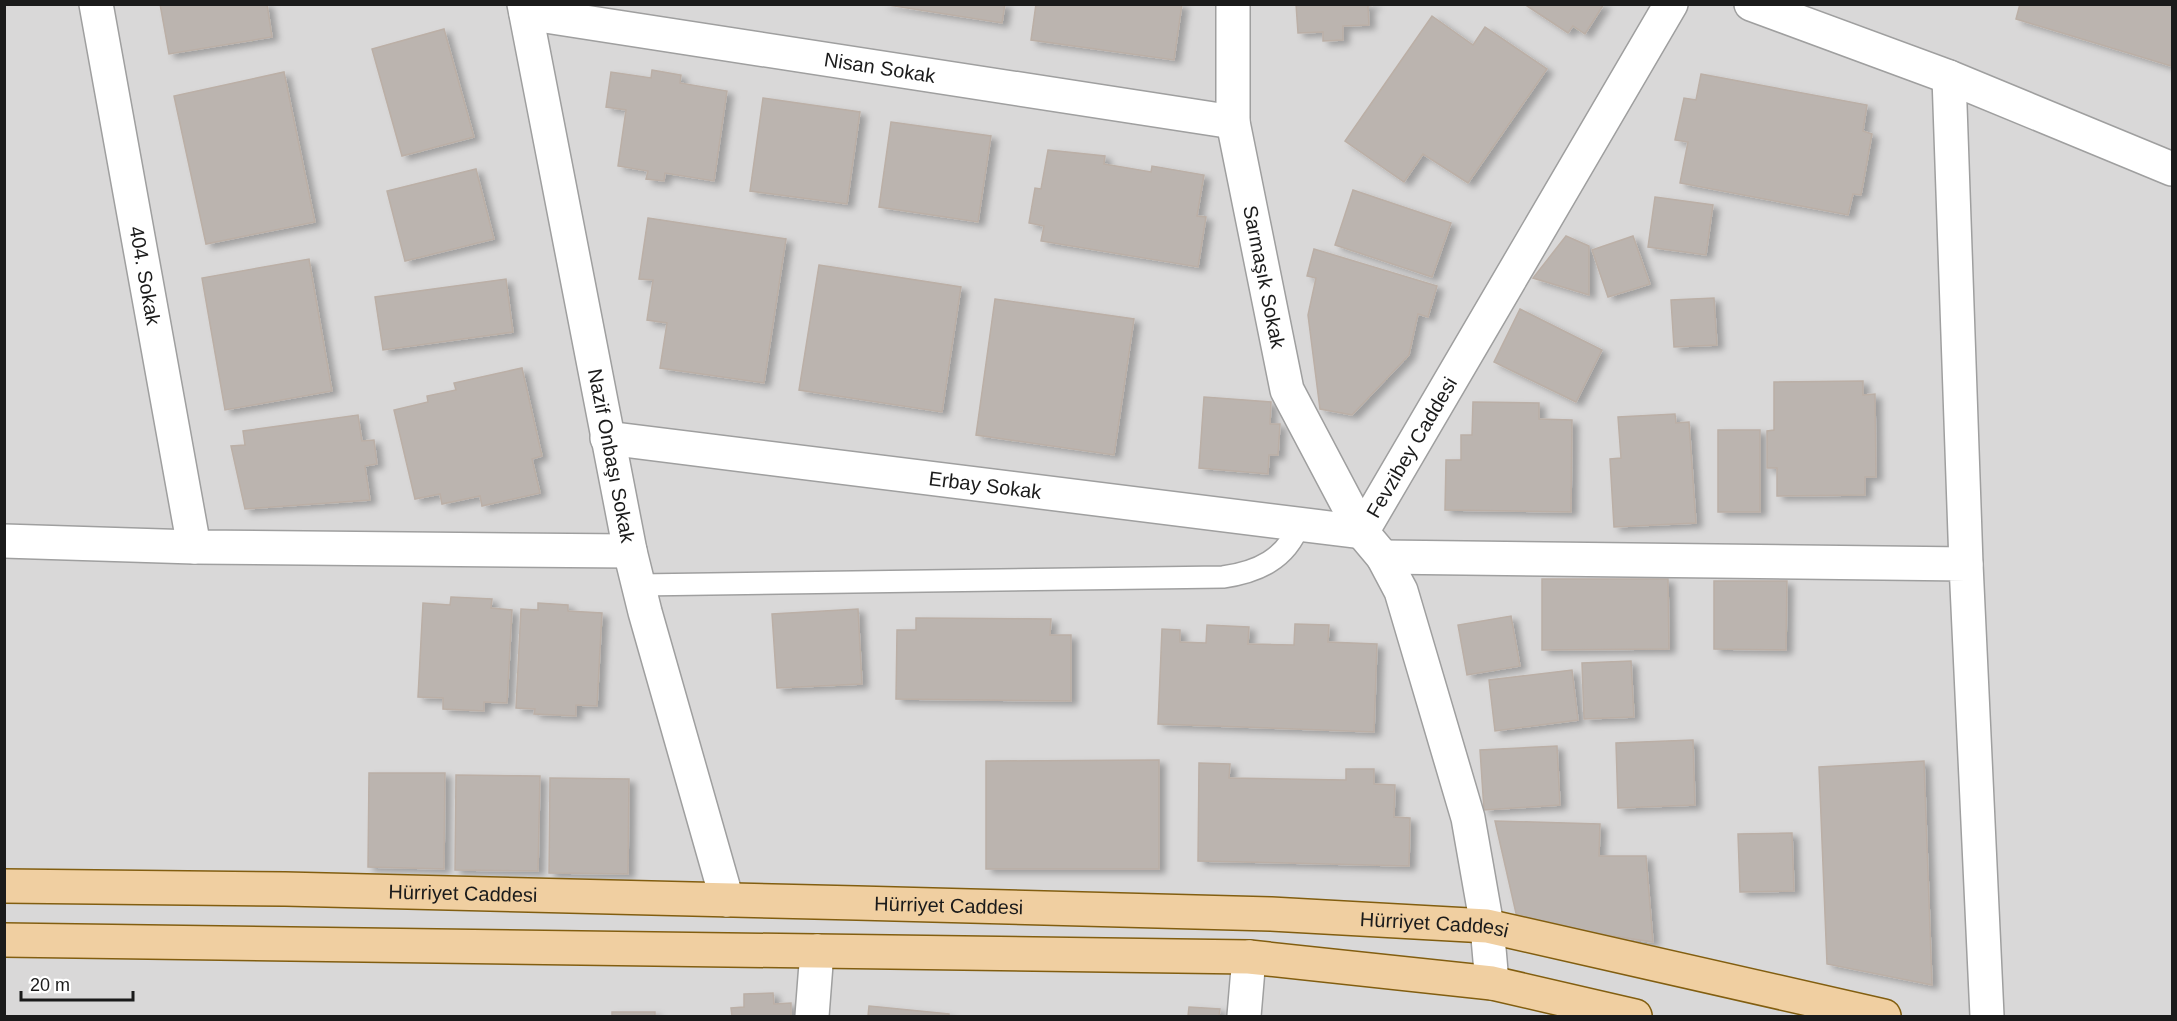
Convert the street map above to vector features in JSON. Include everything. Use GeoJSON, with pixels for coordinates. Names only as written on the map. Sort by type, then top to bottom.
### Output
{"type":"FeatureCollection","features":[{"type":"Feature","properties":{"kind":"main road","name":"Hürriyet Caddesi"},"geometry":{"type":"LineString","coordinates":[[4,886],[727,900],[1259,914],[1486,926],[1884,1017]]}},
{"type":"Feature","properties":{"kind":"main road"},"geometry":{"type":"LineString","coordinates":[[4,939],[1249,957],[1492,983],[1635,1017]]}},
{"type":"Feature","properties":{"kind":"street","name":"404. Sokak"},"geometry":{"type":"LineString","coordinates":[[96,4],[194,547]]}},
{"type":"Feature","properties":{"kind":"street","name":"Sarmaşık Sokak"},"geometry":{"type":"LineString","coordinates":[[1233,4],[1233,122],[1287,390],[1372,545]]}},
{"type":"Feature","properties":{"kind":"street","name":"Fevzibey Caddesi"},"geometry":{"type":"LineString","coordinates":[[1372,545],[1671,4]]}},
{"type":"Feature","properties":{"kind":"street"},"geometry":{"type":"LineString","coordinates":[[1751,4],[1949,77],[2172,169]]}},
{"type":"Feature","properties":{"kind":"street","name":"Nisan Sokak"},"geometry":{"type":"LineString","coordinates":[[525,9],[1233,122]]}},
{"type":"Feature","properties":{"kind":"street","name":"Nazif Onbaşı Sokak"},"geometry":{"type":"LineString","coordinates":[[525,9],[630,551],[727,900]]}},
{"type":"Feature","properties":{"kind":"street"},"geometry":{"type":"LineString","coordinates":[[1949,77],[1966,564],[1987,1017]]}},
{"type":"Feature","properties":{"kind":"street","name":"Erbay Sokak"},"geometry":{"type":"LineString","coordinates":[[607,438],[1299,525],[1372,545],[1966,564]]}},
{"type":"Feature","properties":{"kind":"street"},"geometry":{"type":"LineString","coordinates":[[4,541],[194,547],[630,551]]}},
{"type":"Feature","properties":{"kind":"street"},"geometry":{"type":"LineString","coordinates":[[1372,545],[1401,591],[1468,818],[1486,926],[1492,983]]}},
{"type":"Feature","properties":{"kind":"street"},"geometry":{"type":"LineString","coordinates":[[812,1017],[817,951]]}},
{"type":"Feature","properties":{"kind":"street"},"geometry":{"type":"LineString","coordinates":[[1244,1017],[1249,957]]}},
{"type":"Feature","properties":{"kind":"lane"},"geometry":{"type":"LineString","coordinates":[[638,585],[1223,577],[1241,575],[1273,561],[1293,540],[1299,525]]}},
{"type":"Feature","properties":{"kind":"shaded area"},"geometry":{"type":"Polygon","coordinates":[[[5,5],[2172,5],[2172,1016],[5,1016],[5,5]]]}},
{"type":"Feature","properties":{"kind":"building"},"geometry":{"type":"Polygon","coordinates":[[[160,4],[267,4],[272,37],[169,54],[160,4]]]}},
{"type":"Feature","properties":{"kind":"building"},"geometry":{"type":"Polygon","coordinates":[[[882,4],[1005,4],[1002,23],[882,4]]]}},
{"type":"Feature","properties":{"kind":"building"},"geometry":{"type":"Polygon","coordinates":[[[1036,4],[1182,4],[1174,60],[1031,40],[1036,4]]]}},
{"type":"Feature","properties":{"kind":"building"},"geometry":{"type":"Polygon","coordinates":[[[1296,4],[1374,5],[1368,6],[1369,25],[1343,26],[1343,40],[1323,41],[1323,32],[1298,33],[1296,4]]]}},
{"type":"Feature","properties":{"kind":"building"},"geometry":{"type":"Polygon","coordinates":[[[1524,4],[1604,4],[1585,34],[1573,26],[1568,33],[1524,4]]]}},
{"type":"Feature","properties":{"kind":"building"},"geometry":{"type":"Polygon","coordinates":[[[2020,4],[2172,4],[2171,66],[2016,19],[2020,4]]]}},
{"type":"Feature","properties":{"kind":"building"},"geometry":{"type":"Polygon","coordinates":[[[1432,16],[1473,45],[1485,27],[1547,69],[1468,183],[1423,154],[1404,182],[1345,141],[1432,16]]]}},
{"type":"Feature","properties":{"kind":"building"},"geometry":{"type":"Polygon","coordinates":[[[444,29],[474,137],[402,156],[372,49],[444,29]]]}},
{"type":"Feature","properties":{"kind":"building"},"geometry":{"type":"Polygon","coordinates":[[[652,70],[681,75],[680,83],[727,91],[714,181],[665,173],[664,181],[646,179],[648,171],[618,166],[626,110],[606,107],[611,72],[651,78],[652,70]]]}},
{"type":"Feature","properties":{"kind":"building"},"geometry":{"type":"Polygon","coordinates":[[[284,72],[315,222],[206,244],[174,96],[284,72]]]}},
{"type":"Feature","properties":{"kind":"building"},"geometry":{"type":"Polygon","coordinates":[[[1701,74],[1867,105],[1863,131],[1872,134],[1861,195],[1853,194],[1848,215],[1680,183],[1688,142],[1675,140],[1684,98],[1696,100],[1701,74]]]}},
{"type":"Feature","properties":{"kind":"building"},"geometry":{"type":"Polygon","coordinates":[[[763,98],[860,112],[847,204],[750,191],[763,98]]]}},
{"type":"Feature","properties":{"kind":"building"},"geometry":{"type":"Polygon","coordinates":[[[891,122],[991,136],[978,222],[879,207],[891,122]]]}},
{"type":"Feature","properties":{"kind":"building"},"geometry":{"type":"Polygon","coordinates":[[[1048,150],[1105,156],[1104,164],[1151,172],[1152,166],[1204,175],[1197,216],[1206,217],[1198,267],[1041,241],[1044,226],[1029,223],[1035,188],[1041,189],[1048,150]]]}},
{"type":"Feature","properties":{"kind":"building"},"geometry":{"type":"Polygon","coordinates":[[[476,169],[494,239],[405,261],[387,191],[476,169]]]}},
{"type":"Feature","properties":{"kind":"building"},"geometry":{"type":"Polygon","coordinates":[[[1353,190],[1451,223],[1432,277],[1335,245],[1353,190]]]}},
{"type":"Feature","properties":{"kind":"building"},"geometry":{"type":"Polygon","coordinates":[[[1655,197],[1713,205],[1706,255],[1648,247],[1655,197]]]}},
{"type":"Feature","properties":{"kind":"building"},"geometry":{"type":"Polygon","coordinates":[[[648,218],[786,239],[764,383],[660,368],[667,323],[647,320],[653,280],[639,279],[648,218]]]}},
{"type":"Feature","properties":{"kind":"building"},"geometry":{"type":"Polygon","coordinates":[[[1566,236],[1589,246],[1589,295],[1533,278],[1566,236]]]}},
{"type":"Feature","properties":{"kind":"building"},"geometry":{"type":"Polygon","coordinates":[[[1633,236],[1650,284],[1608,297],[1592,250],[1633,236]]]}},
{"type":"Feature","properties":{"kind":"building"},"geometry":{"type":"Polygon","coordinates":[[[1314,249],[1437,286],[1428,317],[1418,314],[1409,355],[1352,415],[1320,409],[1308,315],[1316,278],[1307,276],[1314,249]]]}},
{"type":"Feature","properties":{"kind":"building"},"geometry":{"type":"Polygon","coordinates":[[[309,259],[332,391],[225,410],[202,278],[309,259]]]}},
{"type":"Feature","properties":{"kind":"building"},"geometry":{"type":"Polygon","coordinates":[[[819,265],[961,287],[942,412],[799,390],[819,265]]]}},
{"type":"Feature","properties":{"kind":"building"},"geometry":{"type":"Polygon","coordinates":[[[506,279],[513,332],[383,350],[375,297],[506,279]]]}},
{"type":"Feature","properties":{"kind":"building"},"geometry":{"type":"Polygon","coordinates":[[[1714,298],[1717,345],[1674,347],[1671,300],[1714,298]]]}},
{"type":"Feature","properties":{"kind":"building"},"geometry":{"type":"Polygon","coordinates":[[[995,299],[1134,319],[1114,455],[976,435],[995,299]]]}},
{"type":"Feature","properties":{"kind":"building"},"geometry":{"type":"Polygon","coordinates":[[[1520,309],[1602,350],[1576,402],[1494,362],[1520,309]]]}},
{"type":"Feature","properties":{"kind":"building"},"geometry":{"type":"Polygon","coordinates":[[[522,368],[542,456],[532,459],[540,493],[482,506],[480,496],[442,504],[440,494],[415,499],[394,410],[428,402],[427,396],[456,390],[454,383],[522,368]]]}},
{"type":"Feature","properties":{"kind":"building"},"geometry":{"type":"Polygon","coordinates":[[[1863,381],[1863,395],[1875,394],[1876,477],[1865,477],[1865,495],[1777,496],[1777,468],[1767,468],[1767,431],[1774,430],[1774,382],[1863,381]]]}},
{"type":"Feature","properties":{"kind":"building"},"geometry":{"type":"Polygon","coordinates":[[[1204,397],[1271,402],[1270,424],[1280,424],[1278,455],[1269,455],[1268,474],[1199,468],[1204,397]]]}},
{"type":"Feature","properties":{"kind":"building"},"geometry":{"type":"Polygon","coordinates":[[[1473,402],[1539,403],[1539,419],[1572,420],[1571,512],[1445,510],[1446,460],[1461,460],[1461,435],[1472,435],[1473,402]]]}},
{"type":"Feature","properties":{"kind":"building"},"geometry":{"type":"Polygon","coordinates":[[[1675,414],[1676,423],[1689,422],[1696,523],[1614,527],[1610,459],[1621,458],[1618,417],[1675,414]]]}},
{"type":"Feature","properties":{"kind":"building"},"geometry":{"type":"Polygon","coordinates":[[[358,415],[362,441],[374,440],[377,464],[365,466],[370,500],[245,509],[231,446],[245,445],[243,431],[358,415]]]}},
{"type":"Feature","properties":{"kind":"building"},"geometry":{"type":"Polygon","coordinates":[[[1718,430],[1760,430],[1760,512],[1718,512],[1718,430]]]}},
{"type":"Feature","properties":{"kind":"building"},"geometry":{"type":"Polygon","coordinates":[[[1542,579],[1668,579],[1669,649],[1542,650],[1542,579]]]}},
{"type":"Feature","properties":{"kind":"building"},"geometry":{"type":"Polygon","coordinates":[[[1714,581],[1787,581],[1786,650],[1714,649],[1714,581]]]}},
{"type":"Feature","properties":{"kind":"building"},"geometry":{"type":"Polygon","coordinates":[[[451,597],[492,599],[491,608],[512,610],[507,703],[484,702],[484,711],[443,709],[443,698],[418,697],[423,603],[450,605],[451,597]]]}},
{"type":"Feature","properties":{"kind":"building"},"geometry":{"type":"Polygon","coordinates":[[[538,603],[568,605],[568,611],[602,613],[597,706],[576,705],[576,716],[534,714],[535,709],[516,708],[521,609],[538,610],[538,603]]]}},
{"type":"Feature","properties":{"kind":"building"},"geometry":{"type":"Polygon","coordinates":[[[858,609],[862,684],[777,688],[772,614],[858,609]]]}},
{"type":"Feature","properties":{"kind":"building"},"geometry":{"type":"Polygon","coordinates":[[[1511,616],[1520,666],[1467,675],[1458,625],[1511,616]]]}},
{"type":"Feature","properties":{"kind":"building"},"geometry":{"type":"Polygon","coordinates":[[[916,618],[1051,619],[1050,635],[1071,635],[1071,701],[896,699],[897,630],[916,630],[916,618]]]}},
{"type":"Feature","properties":{"kind":"building"},"geometry":{"type":"Polygon","coordinates":[[[1295,624],[1329,625],[1328,642],[1377,644],[1374,732],[1158,724],[1162,629],[1180,630],[1180,642],[1206,643],[1207,625],[1249,627],[1248,644],[1294,645],[1295,624]]]}},
{"type":"Feature","properties":{"kind":"building"},"geometry":{"type":"Polygon","coordinates":[[[1631,661],[1634,717],[1584,719],[1582,663],[1631,661]]]}},
{"type":"Feature","properties":{"kind":"building"},"geometry":{"type":"Polygon","coordinates":[[[1572,670],[1578,720],[1495,731],[1489,680],[1572,670]]]}},
{"type":"Feature","properties":{"kind":"building"},"geometry":{"type":"Polygon","coordinates":[[[1693,740],[1695,805],[1618,808],[1616,743],[1693,740]]]}},
{"type":"Feature","properties":{"kind":"building"},"geometry":{"type":"Polygon","coordinates":[[[1557,746],[1560,805],[1484,810],[1480,750],[1557,746]]]}},
{"type":"Feature","properties":{"kind":"building"},"geometry":{"type":"Polygon","coordinates":[[[1159,760],[1159,869],[986,869],[986,761],[1159,760]]]}},
{"type":"Feature","properties":{"kind":"building"},"geometry":{"type":"Polygon","coordinates":[[[1924,761],[1932,985],[1827,964],[1819,767],[1924,761]]]}},
{"type":"Feature","properties":{"kind":"building"},"geometry":{"type":"Polygon","coordinates":[[[1199,763],[1230,764],[1229,778],[1346,780],[1346,769],[1374,769],[1374,784],[1395,785],[1394,817],[1410,818],[1409,866],[1198,861],[1199,763]]]}},
{"type":"Feature","properties":{"kind":"building"},"geometry":{"type":"Polygon","coordinates":[[[369,773],[445,773],[444,869],[368,867],[369,773]]]}},
{"type":"Feature","properties":{"kind":"building"},"geometry":{"type":"Polygon","coordinates":[[[456,775],[540,776],[538,871],[455,870],[456,775]]]}},
{"type":"Feature","properties":{"kind":"building"},"geometry":{"type":"Polygon","coordinates":[[[550,778],[629,779],[628,874],[549,873],[550,778]]]}},
{"type":"Feature","properties":{"kind":"building"},"geometry":{"type":"Polygon","coordinates":[[[1495,821],[1600,824],[1599,856],[1646,856],[1653,942],[1518,922],[1495,821]]]}},
{"type":"Feature","properties":{"kind":"building"},"geometry":{"type":"Polygon","coordinates":[[[1792,833],[1794,891],[1740,892],[1738,834],[1792,833]]]}},
{"type":"Feature","properties":{"kind":"building"},"geometry":{"type":"Polygon","coordinates":[[[773,993],[774,1004],[791,1003],[791,1016],[732,1016],[731,1008],[744,1007],[744,994],[773,993]]]}},
{"type":"Feature","properties":{"kind":"building"},"geometry":{"type":"Polygon","coordinates":[[[869,1006],[949,1014],[949,1016],[868,1016],[869,1006]]]}},
{"type":"Feature","properties":{"kind":"building"},"geometry":{"type":"Polygon","coordinates":[[[1189,1007],[1220,1009],[1219,1016],[1188,1016],[1189,1007]]]}},
{"type":"Feature","properties":{"kind":"building"},"geometry":{"type":"Polygon","coordinates":[[[612,1012],[655,1012],[655,1016],[612,1016],[612,1012]]]}}]}
